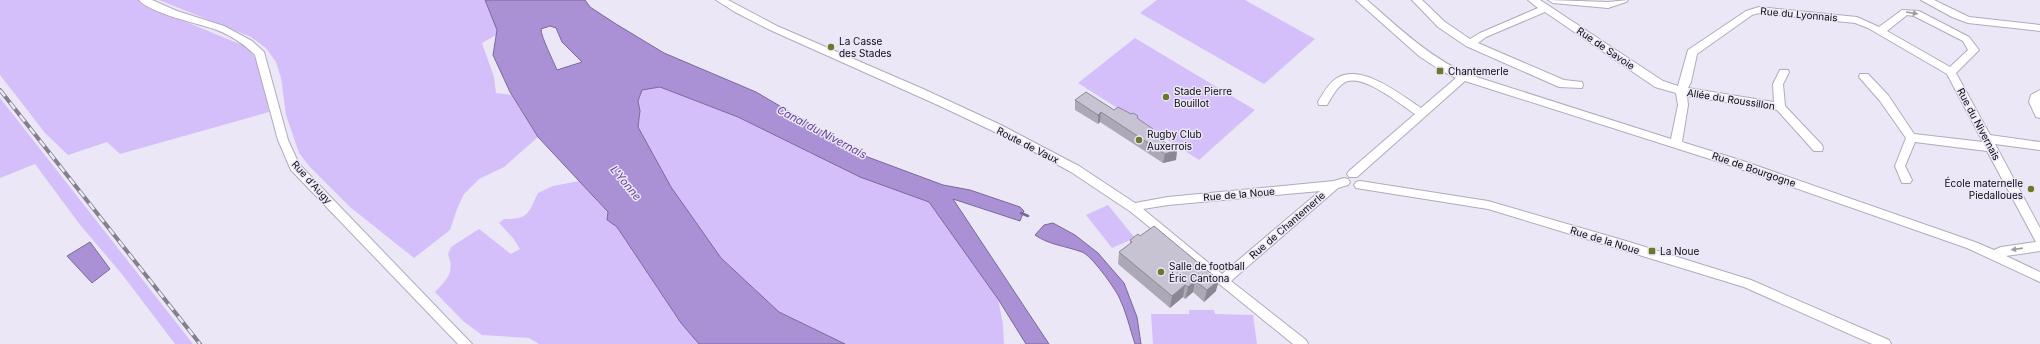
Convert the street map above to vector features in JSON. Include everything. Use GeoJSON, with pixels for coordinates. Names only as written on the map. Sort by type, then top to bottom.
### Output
{"type":"FeatureCollection","features":[{"type":"Feature","properties":{"kind":"street","name":"Rue d'Augy"},"geometry":{"type":"LineString","coordinates":[[144,0],[160,9],[238,35],[252,44],[260,54],[281,137],[295,166],[466,344]]}},
{"type":"Feature","properties":{"kind":"street","name":"Route de Vaux"},"geometry":{"type":"LineString","coordinates":[[721,0],[761,22],[986,123],[1097,182],[1157,225],[1222,281],[1302,344]]}},
{"type":"Feature","properties":{"kind":"street","name":"Rue de Bourgogne"},"geometry":{"type":"LineString","coordinates":[[1361,0],[1427,58],[1463,77],[1676,143],[1840,199],[1970,245],[2040,277]]}},
{"type":"Feature","properties":{"kind":"street"},"geometry":{"type":"LineString","coordinates":[[1417,0],[1427,12],[1457,36],[1470,44],[1563,84],[1578,85]]}},
{"type":"Feature","properties":{"kind":"street","name":"Rue de Savoie"},"geometry":{"type":"LineString","coordinates":[[1533,0],[1659,84],[1682,91]]}},
{"type":"Feature","properties":{"kind":"street"},"geometry":{"type":"LineString","coordinates":[[1553,0],[1608,5],[1623,0]]}},
{"type":"Feature","properties":{"kind":"street"},"geometry":{"type":"LineString","coordinates":[[1926,0],[1968,20],[2040,28]]}},
{"type":"Feature","properties":{"kind":"street"},"geometry":{"type":"LineString","coordinates":[[1558,16],[1558,9],[1561,5],[1568,1]]}},
{"type":"Feature","properties":{"kind":"street"},"geometry":{"type":"LineString","coordinates":[[1470,44],[1482,35],[1546,8]]}},
{"type":"Feature","properties":{"kind":"street","name":"Rue du Lyonnais"},"geometry":{"type":"LineString","coordinates":[[1676,143],[1683,105],[1682,91],[1686,82],[1692,52],[1754,11],[1770,9],[1850,18],[1880,31],[1952,72]]}},
{"type":"Feature","properties":{"kind":"street"},"geometry":{"type":"LineString","coordinates":[[1880,31],[1905,12],[1916,12],[1966,39],[1974,50],[1952,72]]}},
{"type":"Feature","properties":{"kind":"street","name":"Allée du Roussillon"},"geometry":{"type":"LineString","coordinates":[[1784,72],[1778,84],[1780,107],[1818,148]]}},
{"type":"Feature","properties":{"kind":"street","name":"Rue du Nivernais"},"geometry":{"type":"LineString","coordinates":[[1952,72],[2040,239]]}},
{"type":"Feature","properties":{"kind":"street"},"geometry":{"type":"LineString","coordinates":[[1360,185],[1360,178],[1354,174],[1463,77]]}},
{"type":"Feature","properties":{"kind":"street"},"geometry":{"type":"LineString","coordinates":[[1864,77],[1884,98],[1911,138]]}},
{"type":"Feature","properties":{"kind":"street"},"geometry":{"type":"LineString","coordinates":[[1323,102],[1333,87],[1340,82],[1347,78],[1359,78],[1371,81],[1423,114]]}},
{"type":"Feature","properties":{"kind":"street","name":"Allée du Roussillon"},"geometry":{"type":"LineString","coordinates":[[1682,91],[1780,107]]}},
{"type":"Feature","properties":{"kind":"street"},"geometry":{"type":"LineString","coordinates":[[2040,94],[2035,98],[2034,102],[2040,114]]}},
{"type":"Feature","properties":{"kind":"street"},"geometry":{"type":"LineString","coordinates":[[1911,138],[2040,146]]}},
{"type":"Feature","properties":{"kind":"street"},"geometry":{"type":"LineString","coordinates":[[1906,180],[1900,166],[1911,138]]}},
{"type":"Feature","properties":{"kind":"street","name":"Rue de Chantemerle"},"geometry":{"type":"LineString","coordinates":[[1222,281],[1339,183],[1346,175],[1354,174]]}},
{"type":"Feature","properties":{"kind":"street","name":"Rue de la Noue"},"geometry":{"type":"LineString","coordinates":[[1135,210],[1140,205],[1168,201],[1339,183],[1352,187],[1360,185],[1488,205],[1747,283],[1885,344]]}},
{"type":"Feature","properties":{"kind":"street"},"geometry":{"type":"LineString","coordinates":[[1995,256],[2001,252],[2040,246]]}},
{"type":"Feature","properties":{"kind":"shaded area"},"geometry":{"type":"Polygon","coordinates":[[[0,0],[139,0],[147,6],[247,47],[259,63],[269,112],[120,154],[107,142],[68,155],[45,133],[0,75],[0,0]]]}},
{"type":"Feature","properties":{"kind":"shaded area"},"geometry":{"type":"Polygon","coordinates":[[[159,0],[485,0],[497,30],[496,35],[482,43],[494,77],[496,93],[511,95],[538,137],[504,167],[479,179],[464,194],[450,230],[414,258],[350,207],[309,166],[299,153],[286,115],[281,78],[276,62],[266,48],[251,37],[159,0]]]}},
{"type":"Feature","properties":{"kind":"shaded area"},"geometry":{"type":"Polygon","coordinates":[[[1157,0],[1245,0],[1315,39],[1264,84],[1140,13],[1157,0]]]}},
{"type":"Feature","properties":{"kind":"shaded area","name":"Stade Pierre Bouillot"},"geometry":{"type":"Polygon","coordinates":[[[1135,38],[1255,110],[1199,160],[1078,83],[1135,38]]]}},
{"type":"Feature","properties":{"kind":"shaded area"},"geometry":{"type":"Polygon","coordinates":[[[652,87],[660,87],[738,117],[860,177],[930,202],[998,299],[1003,324],[1004,344],[845,344],[779,312],[721,258],[671,187],[638,127],[640,111],[638,101],[642,90],[652,87]]]}},
{"type":"Feature","properties":{"kind":"shaded area"},"geometry":{"type":"Polygon","coordinates":[[[0,98],[193,344],[175,344],[121,273],[81,226],[35,164],[0,178],[0,98]]]}},
{"type":"Feature","properties":{"kind":"shaded area"},"geometry":{"type":"Polygon","coordinates":[[[579,181],[608,213],[607,221],[617,227],[681,323],[699,344],[539,344],[529,338],[482,335],[463,321],[435,292],[449,275],[451,266],[448,254],[451,247],[479,229],[511,254],[520,249],[513,238],[499,223],[504,219],[518,218],[527,214],[538,193],[553,186],[579,181]]]}},
{"type":"Feature","properties":{"kind":"shaded area"},"geometry":{"type":"Polygon","coordinates":[[[1108,205],[1135,238],[1112,248],[1086,215],[1108,205]]]}},
{"type":"Feature","properties":{"kind":"shaded area"},"geometry":{"type":"Polygon","coordinates":[[[1189,310],[1214,310],[1215,314],[1253,315],[1257,344],[1153,344],[1151,314],[1189,314],[1189,310]]]}},
{"type":"Feature","properties":{"kind":"water"},"geometry":{"type":"Polygon","coordinates":[[[485,0],[585,0],[590,7],[664,53],[756,92],[865,156],[943,185],[970,190],[1020,207],[1024,211],[1020,221],[953,199],[1049,344],[1026,344],[998,299],[929,202],[860,177],[738,117],[660,87],[642,90],[638,101],[640,111],[638,127],[671,187],[721,258],[779,312],[845,344],[699,344],[681,323],[617,227],[607,220],[608,212],[538,137],[510,92],[493,55],[497,30],[485,0]],[[550,26],[541,29],[545,43],[557,70],[582,62],[562,42],[556,28],[550,26]]]}},
{"type":"Feature","properties":{"kind":"water"},"geometry":{"type":"Polygon","coordinates":[[[1053,223],[1075,235],[1098,253],[1124,283],[1137,317],[1141,344],[1135,344],[1119,297],[1091,259],[1082,252],[1052,243],[1035,235],[1044,225],[1053,223]]]}},
{"type":"Feature","properties":{"kind":"water"},"geometry":{"type":"Polygon","coordinates":[[[90,242],[110,269],[92,283],[67,256],[90,242]]]}},
{"type":"Feature","properties":{"kind":"building"},"geometry":{"type":"Polygon","coordinates":[[[1086,92],[1114,110],[1118,107],[1138,116],[1137,118],[1153,129],[1150,133],[1177,150],[1165,154],[1101,112],[1098,115],[1075,100],[1086,92]]]}},
{"type":"Feature","properties":{"kind":"building","name":"Salle de football Éric Cantona"},"geometry":{"type":"Polygon","coordinates":[[[1154,226],[1219,280],[1207,290],[1195,281],[1188,287],[1185,285],[1172,296],[1119,252],[1132,242],[1130,240],[1138,234],[1140,236],[1154,226]]]}},
{"type":"Feature","properties":{"kind":"waterway"},"geometry":{"type":"LineString","coordinates":[[1021,213],[1028,216]]}},
{"type":"Feature","properties":{"kind":"railway"},"geometry":{"type":"LineString","coordinates":[[0,90],[200,344]]}},
{"type":"Feature","properties":{"kind":"place","name":"La Casse des Stades"},"geometry":{"type":"Point","coordinates":[831,47]}},
{"type":"Feature","properties":{"kind":"place","name":"Chantemerle"},"geometry":{"type":"Point","coordinates":[1440,71]}},
{"type":"Feature","properties":{"kind":"place","name":"Stade Pierre Bouillot"},"geometry":{"type":"Point","coordinates":[1166,97]}},
{"type":"Feature","properties":{"kind":"place","name":"Rugby Club Auxerrois"},"geometry":{"type":"Point","coordinates":[1139,140]}},
{"type":"Feature","properties":{"kind":"place","name":"École maternelle Piedalloues"},"geometry":{"type":"Point","coordinates":[2031,189]}},
{"type":"Feature","properties":{"kind":"place","name":"La Noue"},"geometry":{"type":"Point","coordinates":[1652,251]}},
{"type":"Feature","properties":{"kind":"place","name":"Salle de football Éric Cantona"},"geometry":{"type":"Point","coordinates":[1161,272]}},
{"type":"Feature","properties":{"kind":"water label","name":"Canal du Nivernais"},"geometry":{"type":"Point","coordinates":[822,132]}},
{"type":"Feature","properties":{"kind":"water label","name":"L'Yonne"},"geometry":{"type":"Point","coordinates":[626,183]}}]}
